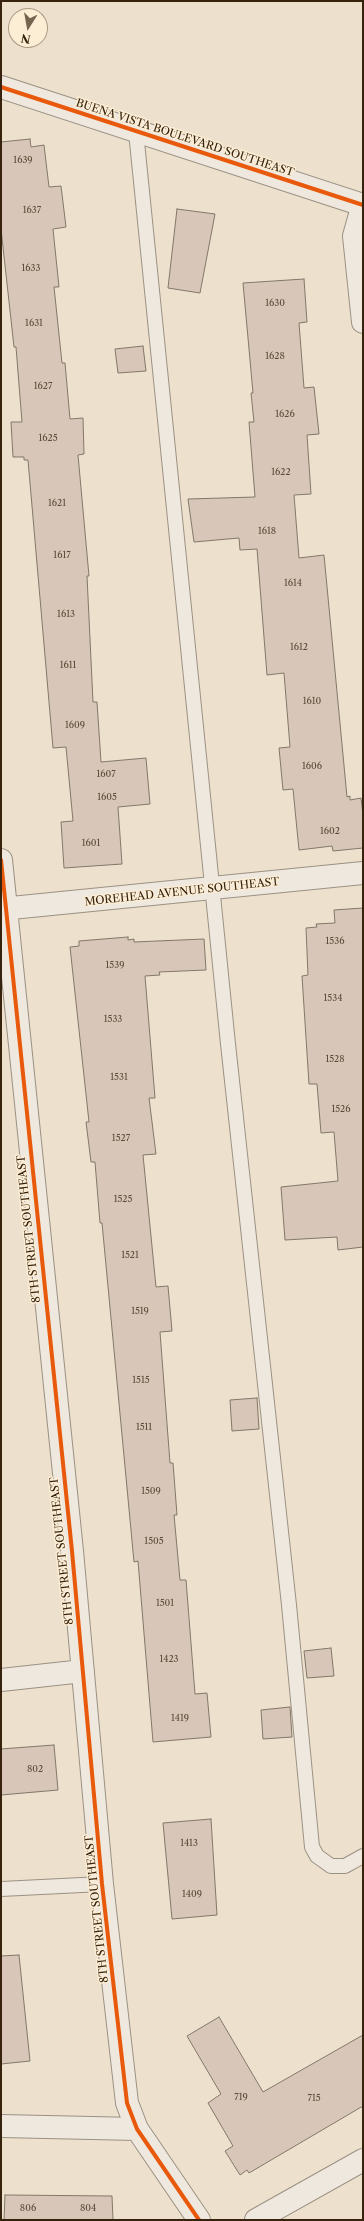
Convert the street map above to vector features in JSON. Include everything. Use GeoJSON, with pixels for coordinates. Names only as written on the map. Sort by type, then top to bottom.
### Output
{"type":"FeatureCollection","features":[{"type":"Feature","properties":{"kind":"street","name":"BUENA VISTA BOULEVARD SOUTHEAST"},"geometry":{"type":"LineString","coordinates":[[1,88],[363,204]]}},
{"type":"Feature","properties":{"kind":"street"},"geometry":{"type":"LineString","coordinates":[[363,204],[354,236],[363,322]]}},
{"type":"Feature","properties":{"kind":"street","name":"8TH STREET SOUTHEAST"},"geometry":{"type":"LineString","coordinates":[[1,860],[4,909],[83,1671],[102,1884],[126,2103],[137,2129],[199,2220]]}},
{"type":"Feature","properties":{"kind":"street","name":"MOREHEAD AVENUE SOUTHEAST"},"geometry":{"type":"LineString","coordinates":[[4,909],[363,873]]}},
{"type":"Feature","properties":{"kind":"street"},"geometry":{"type":"LineString","coordinates":[[1,1680],[83,1671]]}},
{"type":"Feature","properties":{"kind":"street"},"geometry":{"type":"LineString","coordinates":[[1,2126],[137,2129]]}},
{"type":"Feature","properties":{"kind":"street"},"geometry":{"type":"LineString","coordinates":[[256,2220],[363,2160]]}},
{"type":"Feature","properties":{"kind":"lane"},"geometry":{"type":"LineString","coordinates":[[136,132],[214,889],[228,1044],[288,1597],[312,1847],[317,1856],[331,1866],[345,1866],[363,1856]]}},
{"type":"Feature","properties":{"kind":"lane"},"geometry":{"type":"LineString","coordinates":[[1,1889],[102,1884]]}},
{"type":"Feature","properties":{"kind":"building"},"geometry":{"type":"Polygon","coordinates":[[[30,139],[31,147],[44,145],[49,187],[61,186],[66,227],[53,229],[59,287],[54,287],[62,363],[65,363],[70,419],[83,418],[84,454],[78,455],[89,576],[87,576],[93,702],[97,702],[101,762],[146,758],[150,804],[118,807],[122,864],[64,868],[61,822],[73,821],[66,747],[53,748],[28,460],[24,460],[24,457],[13,457],[11,422],[22,422],[16,347],[14,347],[1,229],[1,142],[30,139]]]}},
{"type":"Feature","properties":{"kind":"building"},"geometry":{"type":"Polygon","coordinates":[[[177,209],[215,214],[200,293],[168,288],[177,209]]]}},
{"type":"Feature","properties":{"kind":"building"},"geometry":{"type":"Polygon","coordinates":[[[304,279],[307,322],[299,323],[304,388],[314,387],[319,434],[307,435],[311,494],[294,495],[299,558],[324,555],[347,797],[350,796],[350,800],[361,798],[363,815],[363,848],[333,851],[332,846],[299,850],[293,789],[283,790],[279,748],[290,747],[284,673],[267,675],[257,549],[240,550],[239,538],[194,542],[188,499],[255,497],[249,422],[254,422],[251,393],[253,393],[243,283],[304,279]]]}},
{"type":"Feature","properties":{"kind":"building"},"geometry":{"type":"Polygon","coordinates":[[[143,346],[146,371],[118,373],[115,349],[143,346]]]}},
{"type":"Feature","properties":{"kind":"building"},"geometry":{"type":"Polygon","coordinates":[[[363,908],[363,1247],[338,1250],[337,1237],[285,1240],[281,1187],[338,1181],[334,1132],[321,1133],[317,1084],[309,1084],[302,976],[308,975],[306,928],[317,927],[316,924],[335,923],[334,910],[363,908]]]}},
{"type":"Feature","properties":{"kind":"building"},"geometry":{"type":"Polygon","coordinates":[[[128,937],[128,940],[134,939],[134,942],[204,939],[206,970],[159,972],[160,975],[145,976],[155,1098],[149,1098],[156,1154],[143,1155],[156,1287],[168,1286],[172,1331],[160,1332],[170,1463],[173,1463],[177,1515],[174,1515],[180,1580],[186,1580],[195,1694],[207,1693],[211,1737],[153,1742],[138,1561],[134,1562],[102,1223],[100,1223],[95,1162],[91,1162],[86,1122],[89,1122],[70,947],[79,946],[79,941],[128,937]]]}},
{"type":"Feature","properties":{"kind":"building"},"geometry":{"type":"Polygon","coordinates":[[[257,1398],[259,1429],[232,1431],[230,1400],[257,1398]]]}},
{"type":"Feature","properties":{"kind":"building"},"geometry":{"type":"Polygon","coordinates":[[[331,1648],[334,1676],[307,1678],[304,1651],[331,1648]]]}},
{"type":"Feature","properties":{"kind":"building"},"geometry":{"type":"Polygon","coordinates":[[[290,1707],[292,1737],[263,1739],[261,1710],[290,1707]]]}},
{"type":"Feature","properties":{"kind":"building"},"geometry":{"type":"Polygon","coordinates":[[[54,1745],[58,1790],[1,1795],[1,1749],[54,1745]]]}},
{"type":"Feature","properties":{"kind":"building"},"geometry":{"type":"Polygon","coordinates":[[[211,1819],[217,1915],[172,1919],[163,1823],[211,1819]]]}},
{"type":"Feature","properties":{"kind":"building"},"geometry":{"type":"Polygon","coordinates":[[[19,1955],[30,2061],[1,2064],[1,1956],[19,1955]]]}},
{"type":"Feature","properties":{"kind":"building"},"geometry":{"type":"Polygon","coordinates":[[[219,2017],[263,2092],[363,2035],[363,2106],[249,2173],[247,2170],[240,2175],[225,2151],[233,2146],[208,2103],[221,2094],[187,2036],[219,2017]]]}},
{"type":"Feature","properties":{"kind":"building"},"geometry":{"type":"Polygon","coordinates":[[[5,2195],[112,2196],[113,2220],[4,2220],[5,2195]]]}},
{"type":"Feature","properties":{"kind":"cycle path"},"geometry":{"type":"LineString","coordinates":[[1,87],[363,205]]}},
{"type":"Feature","properties":{"kind":"cycle path"},"geometry":{"type":"LineString","coordinates":[[1,860],[72,1551],[102,1884],[127,2103],[137,2129],[199,2220]]}}]}
